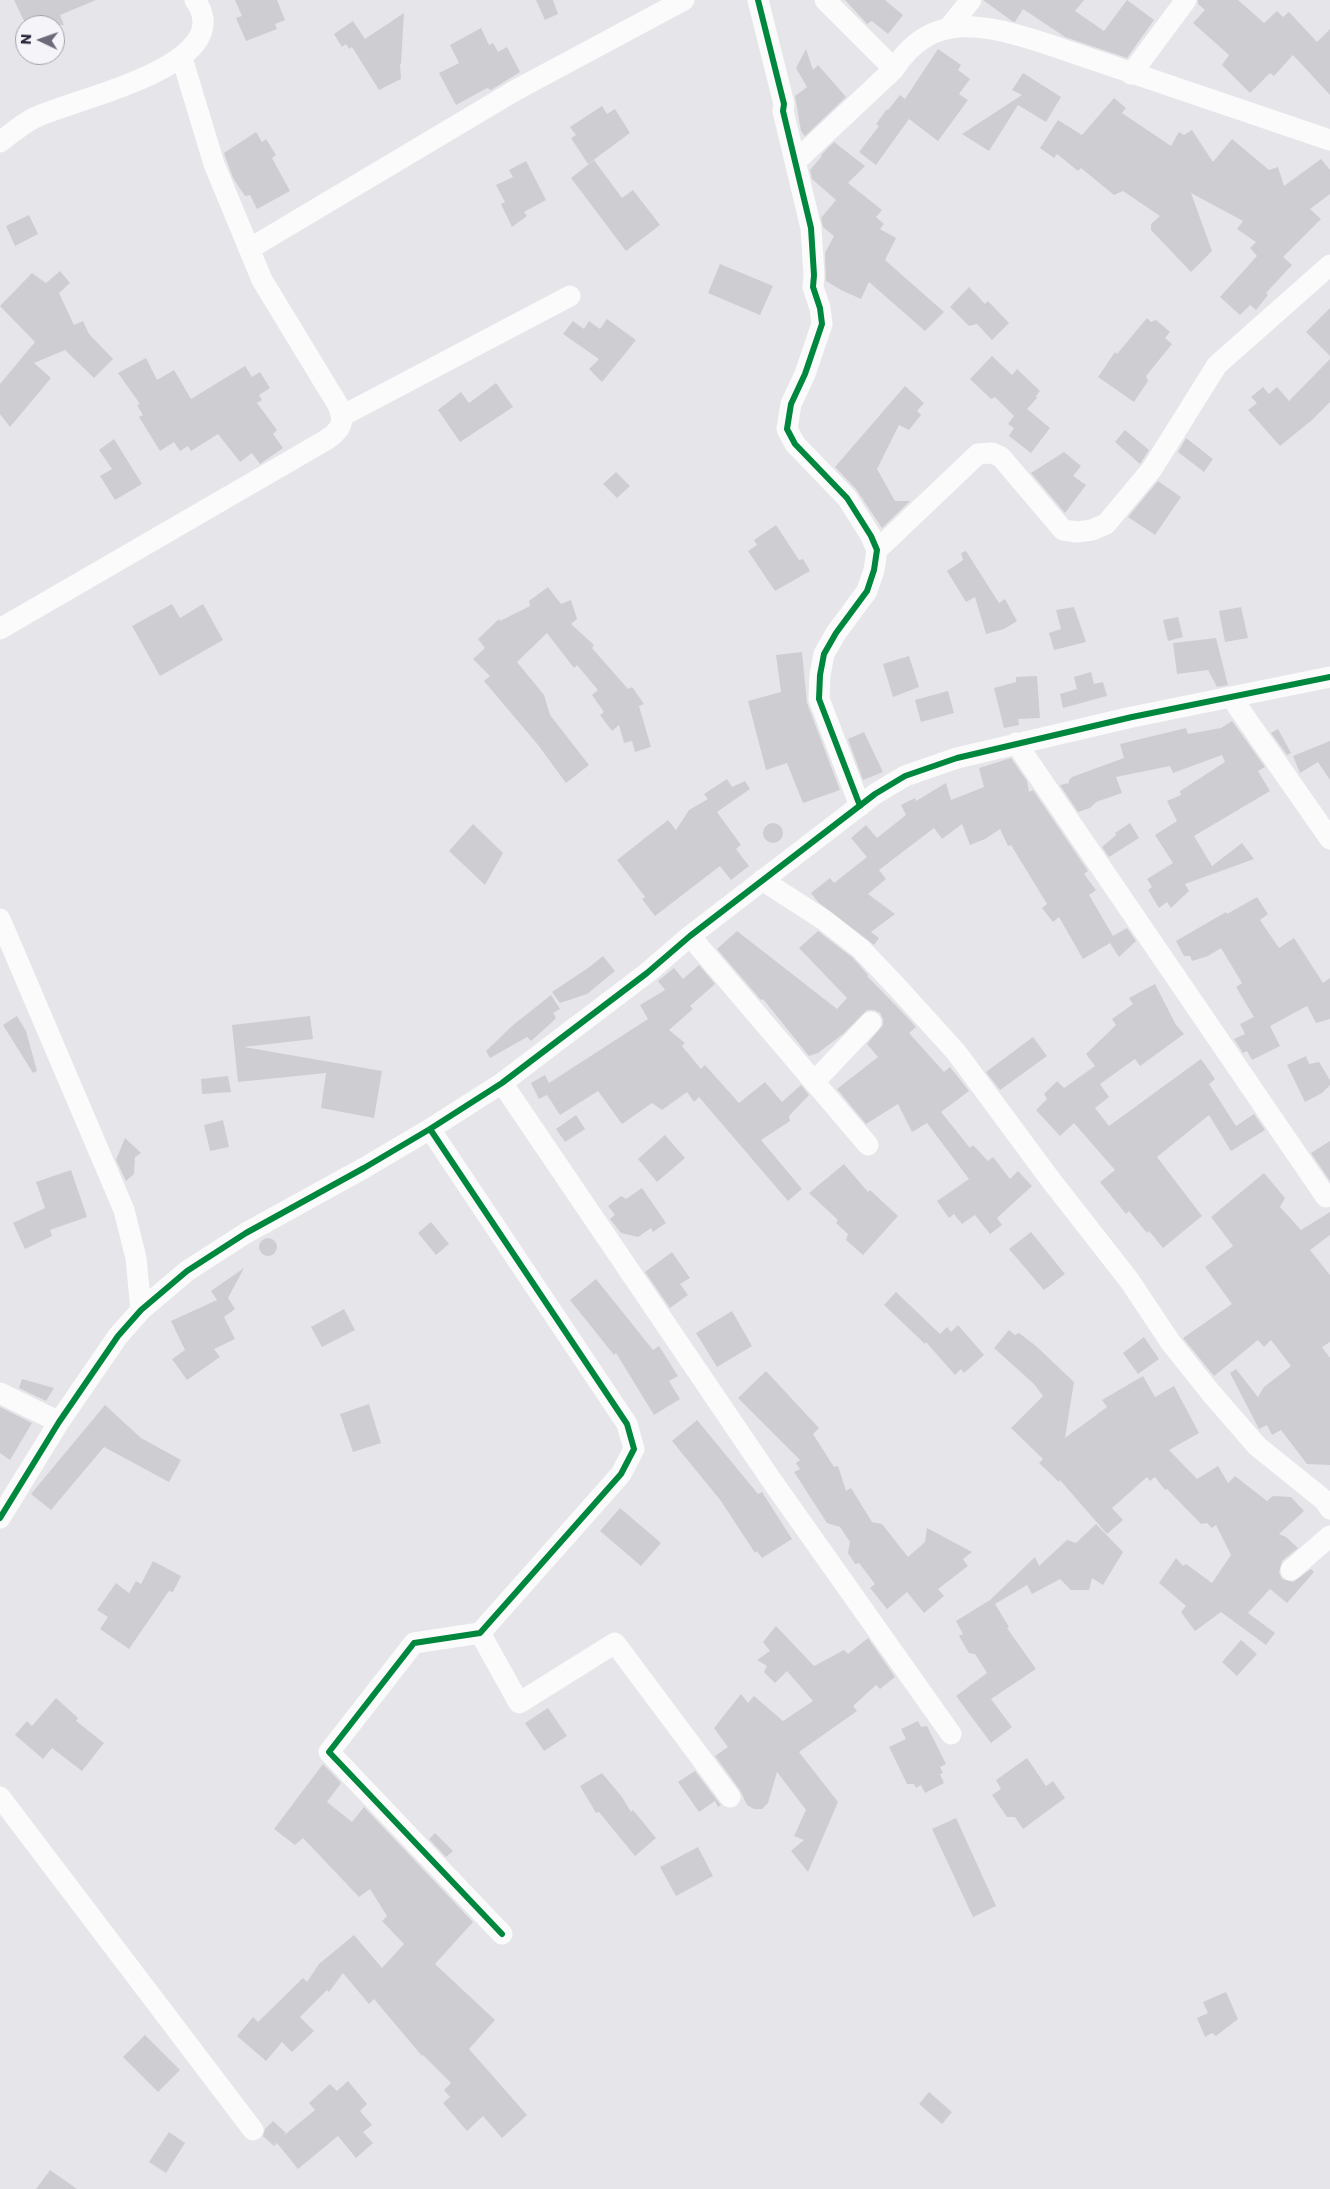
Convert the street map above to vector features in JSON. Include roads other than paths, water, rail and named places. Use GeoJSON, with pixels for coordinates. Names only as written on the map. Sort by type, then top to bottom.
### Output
{"type":"FeatureCollection","features":[{"type":"Feature","properties":{"kind":"street"},"geometry":{"type":"LineString","coordinates":[[0,142],[34,118],[115,89],[182,58],[192,49],[202,33],[203,21],[200,7],[195,0]]}},
{"type":"Feature","properties":{"kind":"street"},"geometry":{"type":"LineString","coordinates":[[249,249],[516,90],[684,0]]}},
{"type":"Feature","properties":{"kind":"street"},"geometry":{"type":"LineString","coordinates":[[758,0],[812,228],[813,287],[820,308],[822,324],[806,374],[791,404],[787,429],[795,444],[847,498],[871,536],[876,550],[874,570],[867,591],[836,633],[824,654],[820,675],[819,699],[860,806]]}},
{"type":"Feature","properties":{"kind":"street"},"geometry":{"type":"LineString","coordinates":[[825,0],[894,69]]}},
{"type":"Feature","properties":{"kind":"street"},"geometry":{"type":"LineString","coordinates":[[950,26],[971,0]]}},
{"type":"Feature","properties":{"kind":"street"},"geometry":{"type":"LineString","coordinates":[[1131,74],[1186,0]]}},
{"type":"Feature","properties":{"kind":"street"},"geometry":{"type":"LineString","coordinates":[[796,161],[894,69],[910,49],[925,36],[950,26],[968,25],[1018,34],[1131,74],[1330,140]]}},
{"type":"Feature","properties":{"kind":"street"},"geometry":{"type":"LineString","coordinates":[[0,629],[326,440],[337,432],[342,424],[342,416],[338,405],[262,280],[214,164],[182,58]]}},
{"type":"Feature","properties":{"kind":"street"},"geometry":{"type":"LineString","coordinates":[[876,550],[978,454],[985,452],[1001,457],[1063,530],[1077,532],[1092,530],[1106,524],[1152,468],[1217,365],[1330,265]]}},
{"type":"Feature","properties":{"kind":"street"},"geometry":{"type":"LineString","coordinates":[[342,416],[570,296]]}},
{"type":"Feature","properties":{"kind":"street"},"geometry":{"type":"LineString","coordinates":[[0,1518],[58,1422],[118,1336],[141,1310],[187,1271],[246,1233],[430,1129],[502,1083],[647,973],[690,936],[762,880],[860,806],[904,776],[957,758],[1016,743],[1330,677]]}},
{"type":"Feature","properties":{"kind":"street"},"geometry":{"type":"LineString","coordinates":[[1231,697],[1330,839]]}},
{"type":"Feature","properties":{"kind":"street"},"geometry":{"type":"LineString","coordinates":[[1016,743],[1326,1197]]}},
{"type":"Feature","properties":{"kind":"street"},"geometry":{"type":"LineString","coordinates":[[762,880],[824,920],[861,949],[898,987],[956,1052],[1050,1179],[1129,1280],[1172,1343],[1211,1393],[1257,1446],[1324,1500],[1330,1509]]}},
{"type":"Feature","properties":{"kind":"street"},"geometry":{"type":"LineString","coordinates":[[0,919],[124,1210],[136,1258],[141,1310]]}},
{"type":"Feature","properties":{"kind":"street"},"geometry":{"type":"LineString","coordinates":[[690,936],[868,1145]]}},
{"type":"Feature","properties":{"kind":"street"},"geometry":{"type":"LineString","coordinates":[[814,1082],[871,1022]]}},
{"type":"Feature","properties":{"kind":"street"},"geometry":{"type":"LineString","coordinates":[[502,1083],[772,1481],[952,1734]]}},
{"type":"Feature","properties":{"kind":"street"},"geometry":{"type":"LineString","coordinates":[[430,1129],[627,1424],[634,1449],[621,1474],[480,1633],[414,1643],[329,1752],[502,1934]]}},
{"type":"Feature","properties":{"kind":"street"},"geometry":{"type":"LineString","coordinates":[[0,1393],[58,1422]]}},
{"type":"Feature","properties":{"kind":"street"},"geometry":{"type":"LineString","coordinates":[[1291,1570],[1330,1536]]}},
{"type":"Feature","properties":{"kind":"street"},"geometry":{"type":"LineString","coordinates":[[480,1633],[519,1703],[615,1643],[730,1797]]}},
{"type":"Feature","properties":{"kind":"street"},"geometry":{"type":"LineString","coordinates":[[0,1797],[252,2130]]}}]}
